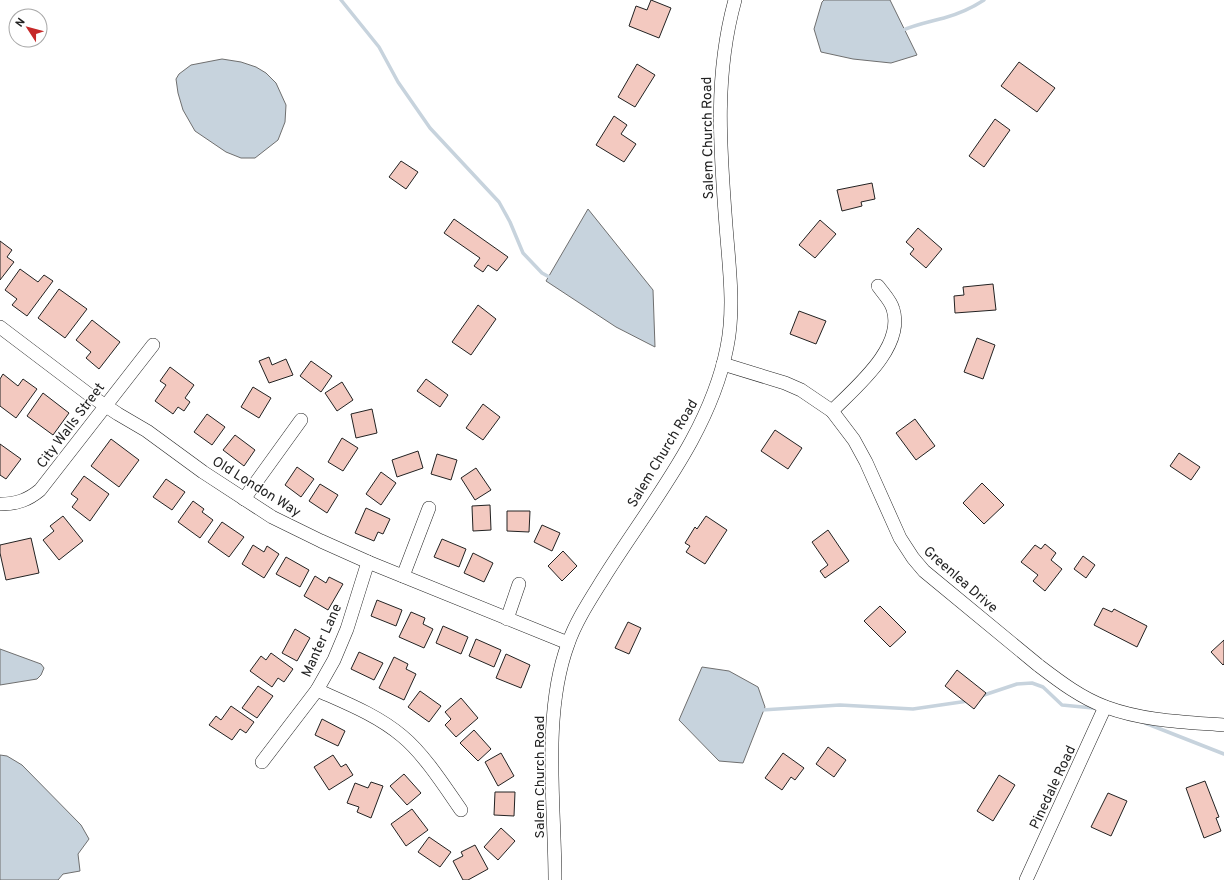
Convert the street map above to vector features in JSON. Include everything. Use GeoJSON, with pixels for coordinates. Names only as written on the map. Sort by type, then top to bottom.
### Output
{"type":"FeatureCollection","features":[{"type":"Feature","properties":{"kind":"street","name":"Salem Church Road"},"geometry":{"type":"LineString","coordinates":[[555,880],[552,747],[553,727],[560,672],[568,643],[585,609],[612,564],[667,481],[702,422],[719,382],[723,364],[730,326],[730,293],[720,130],[721,82],[728,26],[735,0]]}},
{"type":"Feature","properties":{"kind":"street"},"geometry":{"type":"LineString","coordinates":[[832,411],[874,367],[889,343],[895,322],[893,308],[878,286]]}},
{"type":"Feature","properties":{"kind":"street","name":"Old London Way"},"geometry":{"type":"LineString","coordinates":[[0,327],[105,405],[146,431],[203,472],[272,517],[321,542],[506,619],[568,643]]}},
{"type":"Feature","properties":{"kind":"street","name":"City Walls Street"},"geometry":{"type":"LineString","coordinates":[[0,504],[15,503],[30,498],[40,490],[153,345]]}},
{"type":"Feature","properties":{"kind":"street","name":"Greenlea Drive"},"geometry":{"type":"LineString","coordinates":[[723,364],[786,383],[801,390],[832,411],[854,440],[866,462],[889,516],[903,544],[924,571],[1038,665],[1074,691],[1105,707],[1150,719],[1224,725]]}},
{"type":"Feature","properties":{"kind":"street"},"geometry":{"type":"LineString","coordinates":[[244,499],[301,420]]}},
{"type":"Feature","properties":{"kind":"street"},"geometry":{"type":"LineString","coordinates":[[403,576],[429,508]]}},
{"type":"Feature","properties":{"kind":"street","name":"Manter Lane"},"geometry":{"type":"LineString","coordinates":[[262,762],[317,690],[334,660],[368,562]]}},
{"type":"Feature","properties":{"kind":"street"},"geometry":{"type":"LineString","coordinates":[[506,619],[519,584]]}},
{"type":"Feature","properties":{"kind":"street"},"geometry":{"type":"LineString","coordinates":[[317,690],[376,717],[403,736],[426,762],[460,810]]}},
{"type":"Feature","properties":{"kind":"street","name":"Pinedale Road"},"geometry":{"type":"LineString","coordinates":[[1026,880],[1089,746],[1105,707]]}},
{"type":"Feature","properties":{"kind":"shaded area"},"geometry":{"type":"Polygon","coordinates":[[[824,0],[890,0],[917,55],[891,63],[853,59],[821,52],[814,29],[822,2],[824,0]]]}},
{"type":"Feature","properties":{"kind":"shaded area"},"geometry":{"type":"Polygon","coordinates":[[[222,59],[241,62],[256,67],[266,73],[276,83],[286,105],[285,122],[278,140],[255,158],[241,158],[226,152],[195,131],[183,110],[176,79],[179,74],[191,65],[222,59]]]}},
{"type":"Feature","properties":{"kind":"shaded area"},"geometry":{"type":"Polygon","coordinates":[[[588,209],[653,290],[655,347],[616,327],[546,281],[588,209]]]}},
{"type":"Feature","properties":{"kind":"shaded area"},"geometry":{"type":"Polygon","coordinates":[[[0,649],[41,664],[44,668],[41,675],[37,679],[0,685],[0,649]]]}},
{"type":"Feature","properties":{"kind":"shaded area"},"geometry":{"type":"Polygon","coordinates":[[[702,667],[729,671],[758,687],[765,707],[743,763],[719,761],[679,720],[702,667]]]}},
{"type":"Feature","properties":{"kind":"shaded area"},"geometry":{"type":"Polygon","coordinates":[[[0,755],[7,756],[22,765],[81,825],[89,839],[78,854],[80,871],[63,874],[58,880],[0,880],[0,755]]]}},
{"type":"Feature","properties":{"kind":"building"},"geometry":{"type":"Polygon","coordinates":[[[651,0],[671,8],[659,38],[629,26],[636,6],[647,10],[651,0]]]}},
{"type":"Feature","properties":{"kind":"building"},"geometry":{"type":"Polygon","coordinates":[[[1019,62],[1055,88],[1037,112],[1001,86],[1019,62]]]}},
{"type":"Feature","properties":{"kind":"building"},"geometry":{"type":"Polygon","coordinates":[[[637,64],[655,75],[635,107],[618,97],[637,64]]]}},
{"type":"Feature","properties":{"kind":"building"},"geometry":{"type":"Polygon","coordinates":[[[614,116],[627,125],[621,134],[636,144],[624,162],[596,145],[614,116]]]}},
{"type":"Feature","properties":{"kind":"building"},"geometry":{"type":"Polygon","coordinates":[[[995,119],[1010,130],[984,167],[969,156],[995,119]]]}},
{"type":"Feature","properties":{"kind":"building"},"geometry":{"type":"Polygon","coordinates":[[[401,161],[418,172],[406,189],[389,177],[401,161]]]}},
{"type":"Feature","properties":{"kind":"building"},"geometry":{"type":"Polygon","coordinates":[[[872,183],[875,199],[861,202],[862,206],[842,211],[837,190],[872,183]]]}},
{"type":"Feature","properties":{"kind":"building"},"geometry":{"type":"Polygon","coordinates":[[[454,219],[508,257],[497,271],[488,265],[483,272],[474,266],[480,258],[444,233],[454,219]]]}},
{"type":"Feature","properties":{"kind":"building"},"geometry":{"type":"Polygon","coordinates":[[[820,220],[836,234],[815,258],[799,245],[820,220]]]}},
{"type":"Feature","properties":{"kind":"building"},"geometry":{"type":"Polygon","coordinates":[[[918,228],[942,249],[926,268],[910,254],[914,249],[906,242],[918,228]]]}},
{"type":"Feature","properties":{"kind":"building"},"geometry":{"type":"Polygon","coordinates":[[[0,241],[12,250],[7,257],[14,262],[0,280],[0,241]]]}},
{"type":"Feature","properties":{"kind":"building"},"geometry":{"type":"Polygon","coordinates":[[[20,269],[38,282],[44,275],[53,281],[27,316],[12,305],[17,299],[5,290],[20,269]]]}},
{"type":"Feature","properties":{"kind":"building"},"geometry":{"type":"Polygon","coordinates":[[[993,284],[996,310],[955,313],[954,296],[964,295],[963,287],[993,284]]]}},
{"type":"Feature","properties":{"kind":"building"},"geometry":{"type":"Polygon","coordinates":[[[59,289],[87,309],[65,338],[38,318],[59,289]]]}},
{"type":"Feature","properties":{"kind":"building"},"geometry":{"type":"Polygon","coordinates":[[[478,305],[496,319],[471,355],[452,342],[478,305]]]}},
{"type":"Feature","properties":{"kind":"building"},"geometry":{"type":"Polygon","coordinates":[[[799,311],[826,321],[816,344],[790,334],[799,311]]]}},
{"type":"Feature","properties":{"kind":"building"},"geometry":{"type":"Polygon","coordinates":[[[92,320],[120,342],[99,369],[86,358],[91,352],[76,340],[92,320]]]}},
{"type":"Feature","properties":{"kind":"building"},"geometry":{"type":"Polygon","coordinates":[[[977,338],[995,345],[983,379],[964,372],[977,338]]]}},
{"type":"Feature","properties":{"kind":"building"},"geometry":{"type":"Polygon","coordinates":[[[269,357],[272,365],[286,359],[293,375],[269,383],[259,361],[269,357]]]}},
{"type":"Feature","properties":{"kind":"building"},"geometry":{"type":"Polygon","coordinates":[[[311,361],[332,376],[321,392],[300,376],[311,361]]]}},
{"type":"Feature","properties":{"kind":"building"},"geometry":{"type":"Polygon","coordinates":[[[170,367],[194,385],[185,398],[190,402],[184,411],[178,407],[173,414],[155,401],[166,385],[160,381],[170,367]]]}},
{"type":"Feature","properties":{"kind":"building"},"geometry":{"type":"Polygon","coordinates":[[[3,374],[18,386],[23,379],[37,389],[16,418],[0,406],[0,379],[3,374]]]}},
{"type":"Feature","properties":{"kind":"building"},"geometry":{"type":"Polygon","coordinates":[[[426,379],[448,395],[440,407],[417,391],[426,379]]]}},
{"type":"Feature","properties":{"kind":"building"},"geometry":{"type":"Polygon","coordinates":[[[342,382],[353,400],[337,411],[325,393],[342,382]]]}},
{"type":"Feature","properties":{"kind":"building"},"geometry":{"type":"Polygon","coordinates":[[[253,387],[271,398],[259,418],[241,407],[253,387]]]}},
{"type":"Feature","properties":{"kind":"building"},"geometry":{"type":"Polygon","coordinates":[[[43,393],[69,413],[53,435],[27,416],[43,393]]]}},
{"type":"Feature","properties":{"kind":"building"},"geometry":{"type":"Polygon","coordinates":[[[483,404],[500,417],[483,440],[466,428],[483,404]]]}},
{"type":"Feature","properties":{"kind":"building"},"geometry":{"type":"Polygon","coordinates":[[[372,409],[377,433],[356,438],[351,414],[372,409]]]}},
{"type":"Feature","properties":{"kind":"building"},"geometry":{"type":"Polygon","coordinates":[[[207,414],[225,427],[212,445],[194,432],[207,414]]]}},
{"type":"Feature","properties":{"kind":"building"},"geometry":{"type":"Polygon","coordinates":[[[915,419],[935,446],[916,460],[896,433],[915,419]]]}},
{"type":"Feature","properties":{"kind":"building"},"geometry":{"type":"Polygon","coordinates":[[[775,430],[802,448],[788,469],[761,451],[775,430]]]}},
{"type":"Feature","properties":{"kind":"building"},"geometry":{"type":"Polygon","coordinates":[[[235,435],[255,450],[244,466],[223,450],[235,435]]]}},
{"type":"Feature","properties":{"kind":"building"},"geometry":{"type":"Polygon","coordinates":[[[342,438],[358,448],[343,471],[328,462],[342,438]]]}},
{"type":"Feature","properties":{"kind":"building"},"geometry":{"type":"Polygon","coordinates":[[[111,439],[139,460],[119,487],[91,466],[111,439]]]}},
{"type":"Feature","properties":{"kind":"building"},"geometry":{"type":"Polygon","coordinates":[[[0,444],[21,459],[6,479],[0,475],[0,444]]]}},
{"type":"Feature","properties":{"kind":"building"},"geometry":{"type":"Polygon","coordinates":[[[418,451],[423,468],[397,477],[392,460],[418,451]]]}},
{"type":"Feature","properties":{"kind":"building"},"geometry":{"type":"Polygon","coordinates":[[[1179,453],[1200,467],[1191,480],[1170,466],[1179,453]]]}},
{"type":"Feature","properties":{"kind":"building"},"geometry":{"type":"Polygon","coordinates":[[[437,454],[457,460],[451,480],[431,474],[437,454]]]}},
{"type":"Feature","properties":{"kind":"building"},"geometry":{"type":"Polygon","coordinates":[[[297,467],[314,479],[301,497],[285,485],[297,467]]]}},
{"type":"Feature","properties":{"kind":"building"},"geometry":{"type":"Polygon","coordinates":[[[476,468],[491,490],[475,500],[461,478],[476,468]]]}},
{"type":"Feature","properties":{"kind":"building"},"geometry":{"type":"Polygon","coordinates":[[[381,472],[396,483],[381,505],[366,494],[381,472]]]}},
{"type":"Feature","properties":{"kind":"building"},"geometry":{"type":"Polygon","coordinates":[[[84,476],[109,494],[90,521],[72,507],[78,499],[71,494],[84,476]]]}},
{"type":"Feature","properties":{"kind":"building"},"geometry":{"type":"Polygon","coordinates":[[[166,479],[185,492],[172,510],[153,497],[166,479]]]}},
{"type":"Feature","properties":{"kind":"building"},"geometry":{"type":"Polygon","coordinates":[[[982,483],[1004,505],[984,524],[963,503],[982,483]]]}},
{"type":"Feature","properties":{"kind":"building"},"geometry":{"type":"Polygon","coordinates":[[[320,484],[338,495],[327,513],[309,501],[320,484]]]}},
{"type":"Feature","properties":{"kind":"building"},"geometry":{"type":"Polygon","coordinates":[[[193,501],[204,509],[202,512],[213,520],[200,538],[178,522],[193,501]]]}},
{"type":"Feature","properties":{"kind":"building"},"geometry":{"type":"Polygon","coordinates":[[[490,505],[491,530],[473,531],[472,506],[490,505]]]}},
{"type":"Feature","properties":{"kind":"building"},"geometry":{"type":"Polygon","coordinates":[[[366,508],[390,519],[383,534],[378,532],[374,541],[355,533],[366,508]]]}},
{"type":"Feature","properties":{"kind":"building"},"geometry":{"type":"Polygon","coordinates":[[[507,511],[530,511],[529,532],[507,531],[507,511]]]}},
{"type":"Feature","properties":{"kind":"building"},"geometry":{"type":"Polygon","coordinates":[[[63,516],[83,541],[59,560],[43,540],[54,531],[50,526],[63,516]]]}},
{"type":"Feature","properties":{"kind":"building"},"geometry":{"type":"Polygon","coordinates":[[[706,516],[727,530],[705,564],[686,552],[690,546],[685,543],[695,527],[697,529],[706,516]]]}},
{"type":"Feature","properties":{"kind":"building"},"geometry":{"type":"Polygon","coordinates":[[[222,522],[244,537],[229,557],[208,542],[222,522]]]}},
{"type":"Feature","properties":{"kind":"building"},"geometry":{"type":"Polygon","coordinates":[[[542,525],[560,533],[552,551],[534,542],[542,525]]]}},
{"type":"Feature","properties":{"kind":"building"},"geometry":{"type":"Polygon","coordinates":[[[828,530],[849,561],[825,578],[820,571],[828,565],[812,542],[828,530]]]}},
{"type":"Feature","properties":{"kind":"building"},"geometry":{"type":"Polygon","coordinates":[[[31,538],[39,573],[6,580],[0,553],[0,545],[31,538]]]}},
{"type":"Feature","properties":{"kind":"building"},"geometry":{"type":"Polygon","coordinates":[[[442,539],[466,549],[459,567],[434,557],[442,539]]]}},
{"type":"Feature","properties":{"kind":"building"},"geometry":{"type":"Polygon","coordinates":[[[1045,544],[1056,553],[1051,560],[1062,569],[1045,591],[1033,581],[1038,575],[1021,562],[1035,545],[1041,549],[1045,544]]]}},
{"type":"Feature","properties":{"kind":"building"},"geometry":{"type":"Polygon","coordinates":[[[253,545],[264,552],[267,546],[279,554],[264,578],[242,564],[253,545]]]}},
{"type":"Feature","properties":{"kind":"building"},"geometry":{"type":"Polygon","coordinates":[[[563,551],[577,566],[562,581],[548,566],[563,551]]]}},
{"type":"Feature","properties":{"kind":"building"},"geometry":{"type":"Polygon","coordinates":[[[473,553],[493,563],[484,582],[464,573],[473,553]]]}},
{"type":"Feature","properties":{"kind":"building"},"geometry":{"type":"Polygon","coordinates":[[[1083,556],[1095,565],[1086,578],[1074,569],[1083,556]]]}},
{"type":"Feature","properties":{"kind":"building"},"geometry":{"type":"Polygon","coordinates":[[[286,557],[309,570],[300,587],[276,574],[286,557]]]}},
{"type":"Feature","properties":{"kind":"building"},"geometry":{"type":"Polygon","coordinates":[[[315,576],[326,583],[329,577],[343,584],[328,610],[304,596],[315,576]]]}},
{"type":"Feature","properties":{"kind":"building"},"geometry":{"type":"Polygon","coordinates":[[[377,600],[402,610],[396,626],[371,616],[377,600]]]}},
{"type":"Feature","properties":{"kind":"building"},"geometry":{"type":"Polygon","coordinates":[[[880,606],[906,632],[890,647],[864,621],[880,606]]]}},
{"type":"Feature","properties":{"kind":"building"},"geometry":{"type":"Polygon","coordinates":[[[1103,608],[1112,612],[1114,609],[1147,626],[1137,647],[1094,625],[1103,608]]]}},
{"type":"Feature","properties":{"kind":"building"},"geometry":{"type":"Polygon","coordinates":[[[411,612],[425,618],[423,624],[433,629],[424,648],[399,637],[411,612]]]}},
{"type":"Feature","properties":{"kind":"building"},"geometry":{"type":"Polygon","coordinates":[[[628,622],[641,628],[629,654],[615,648],[628,622]]]}},
{"type":"Feature","properties":{"kind":"building"},"geometry":{"type":"Polygon","coordinates":[[[443,626],[468,637],[461,654],[436,643],[443,626]]]}},
{"type":"Feature","properties":{"kind":"building"},"geometry":{"type":"Polygon","coordinates":[[[295,629],[310,638],[297,661],[282,653],[295,629]]]}},
{"type":"Feature","properties":{"kind":"building"},"geometry":{"type":"Polygon","coordinates":[[[476,639],[501,650],[494,667],[469,656],[476,639]]]}},
{"type":"Feature","properties":{"kind":"building"},"geometry":{"type":"Polygon","coordinates":[[[1224,640],[1224,664],[1223,665],[1211,652],[1224,640]]]}},
{"type":"Feature","properties":{"kind":"building"},"geometry":{"type":"Polygon","coordinates":[[[359,652],[383,663],[374,680],[351,669],[359,652]]]}},
{"type":"Feature","properties":{"kind":"building"},"geometry":{"type":"Polygon","coordinates":[[[271,653],[293,669],[284,682],[278,678],[272,687],[250,671],[261,656],[266,660],[271,653]]]}},
{"type":"Feature","properties":{"kind":"building"},"geometry":{"type":"Polygon","coordinates":[[[506,654],[530,665],[521,688],[496,678],[506,654]]]}},
{"type":"Feature","properties":{"kind":"building"},"geometry":{"type":"Polygon","coordinates":[[[394,657],[408,664],[406,669],[416,674],[404,700],[379,688],[394,657]]]}},
{"type":"Feature","properties":{"kind":"building"},"geometry":{"type":"Polygon","coordinates":[[[957,670],[986,693],[974,709],[945,686],[957,670]]]}},
{"type":"Feature","properties":{"kind":"building"},"geometry":{"type":"Polygon","coordinates":[[[258,686],[273,696],[257,718],[242,708],[258,686]]]}},
{"type":"Feature","properties":{"kind":"building"},"geometry":{"type":"Polygon","coordinates":[[[420,691],[441,706],[429,722],[408,707],[420,691]]]}},
{"type":"Feature","properties":{"kind":"building"},"geometry":{"type":"Polygon","coordinates":[[[461,698],[478,718],[456,737],[445,725],[451,719],[445,712],[461,698]]]}},
{"type":"Feature","properties":{"kind":"building"},"geometry":{"type":"Polygon","coordinates":[[[231,706],[254,722],[246,733],[240,729],[232,740],[209,725],[216,716],[221,720],[231,706]]]}},
{"type":"Feature","properties":{"kind":"building"},"geometry":{"type":"Polygon","coordinates":[[[322,719],[345,731],[338,746],[315,735],[322,719]]]}},
{"type":"Feature","properties":{"kind":"building"},"geometry":{"type":"Polygon","coordinates":[[[474,730],[491,749],[478,761],[460,743],[474,730]]]}},
{"type":"Feature","properties":{"kind":"building"},"geometry":{"type":"Polygon","coordinates":[[[828,747],[846,760],[834,777],[816,764],[828,747]]]}},
{"type":"Feature","properties":{"kind":"building"},"geometry":{"type":"Polygon","coordinates":[[[501,753],[514,776],[498,786],[485,762],[501,753]]]}},
{"type":"Feature","properties":{"kind":"building"},"geometry":{"type":"Polygon","coordinates":[[[783,753],[804,768],[795,780],[791,777],[782,790],[765,778],[783,753]]]}},
{"type":"Feature","properties":{"kind":"building"},"geometry":{"type":"Polygon","coordinates":[[[333,755],[341,767],[346,764],[353,775],[329,790],[314,767],[333,755]]]}},
{"type":"Feature","properties":{"kind":"building"},"geometry":{"type":"Polygon","coordinates":[[[404,774],[421,793],[407,805],[390,786],[404,774]]]}},
{"type":"Feature","properties":{"kind":"building"},"geometry":{"type":"Polygon","coordinates":[[[999,775],[1015,785],[993,821],[977,811],[999,775]]]}},
{"type":"Feature","properties":{"kind":"building"},"geometry":{"type":"Polygon","coordinates":[[[1205,781],[1219,817],[1216,818],[1221,831],[1204,838],[1186,788],[1205,781]]]}},
{"type":"Feature","properties":{"kind":"building"},"geometry":{"type":"Polygon","coordinates":[[[371,782],[383,786],[371,818],[357,812],[359,807],[347,803],[355,783],[368,788],[371,782]]]}},
{"type":"Feature","properties":{"kind":"building"},"geometry":{"type":"Polygon","coordinates":[[[495,792],[515,792],[514,816],[494,815],[495,792]]]}},
{"type":"Feature","properties":{"kind":"building"},"geometry":{"type":"Polygon","coordinates":[[[1108,793],[1127,801],[1111,836],[1091,827],[1108,793]]]}},
{"type":"Feature","properties":{"kind":"building"},"geometry":{"type":"Polygon","coordinates":[[[412,809],[428,830],[406,846],[391,824],[412,809]]]}},
{"type":"Feature","properties":{"kind":"building"},"geometry":{"type":"Polygon","coordinates":[[[501,828],[515,841],[498,860],[484,847],[501,828]]]}},
{"type":"Feature","properties":{"kind":"building"},"geometry":{"type":"Polygon","coordinates":[[[429,837],[451,852],[440,867],[418,852],[429,837]]]}},
{"type":"Feature","properties":{"kind":"building"},"geometry":{"type":"Polygon","coordinates":[[[475,845],[488,869],[468,880],[463,880],[453,861],[463,856],[461,852],[475,845]]]}},
{"type":"Feature","properties":{"kind":"waterway"},"geometry":{"type":"LineString","coordinates":[[341,0],[379,47],[398,82],[430,128],[499,202],[510,222],[523,253],[542,273],[551,278]]}},
{"type":"Feature","properties":{"kind":"waterway"},"geometry":{"type":"LineString","coordinates":[[901,31],[916,25],[954,15],[984,0]]}},
{"type":"Feature","properties":{"kind":"waterway"},"geometry":{"type":"LineString","coordinates":[[981,696],[1017,684],[1032,683],[1043,687],[1062,705],[1093,708]]}},
{"type":"Feature","properties":{"kind":"waterway"},"geometry":{"type":"LineString","coordinates":[[761,710],[840,705],[913,709],[968,701]]}},
{"type":"Feature","properties":{"kind":"waterway"},"geometry":{"type":"LineString","coordinates":[[1145,723],[1224,754]]}}]}
